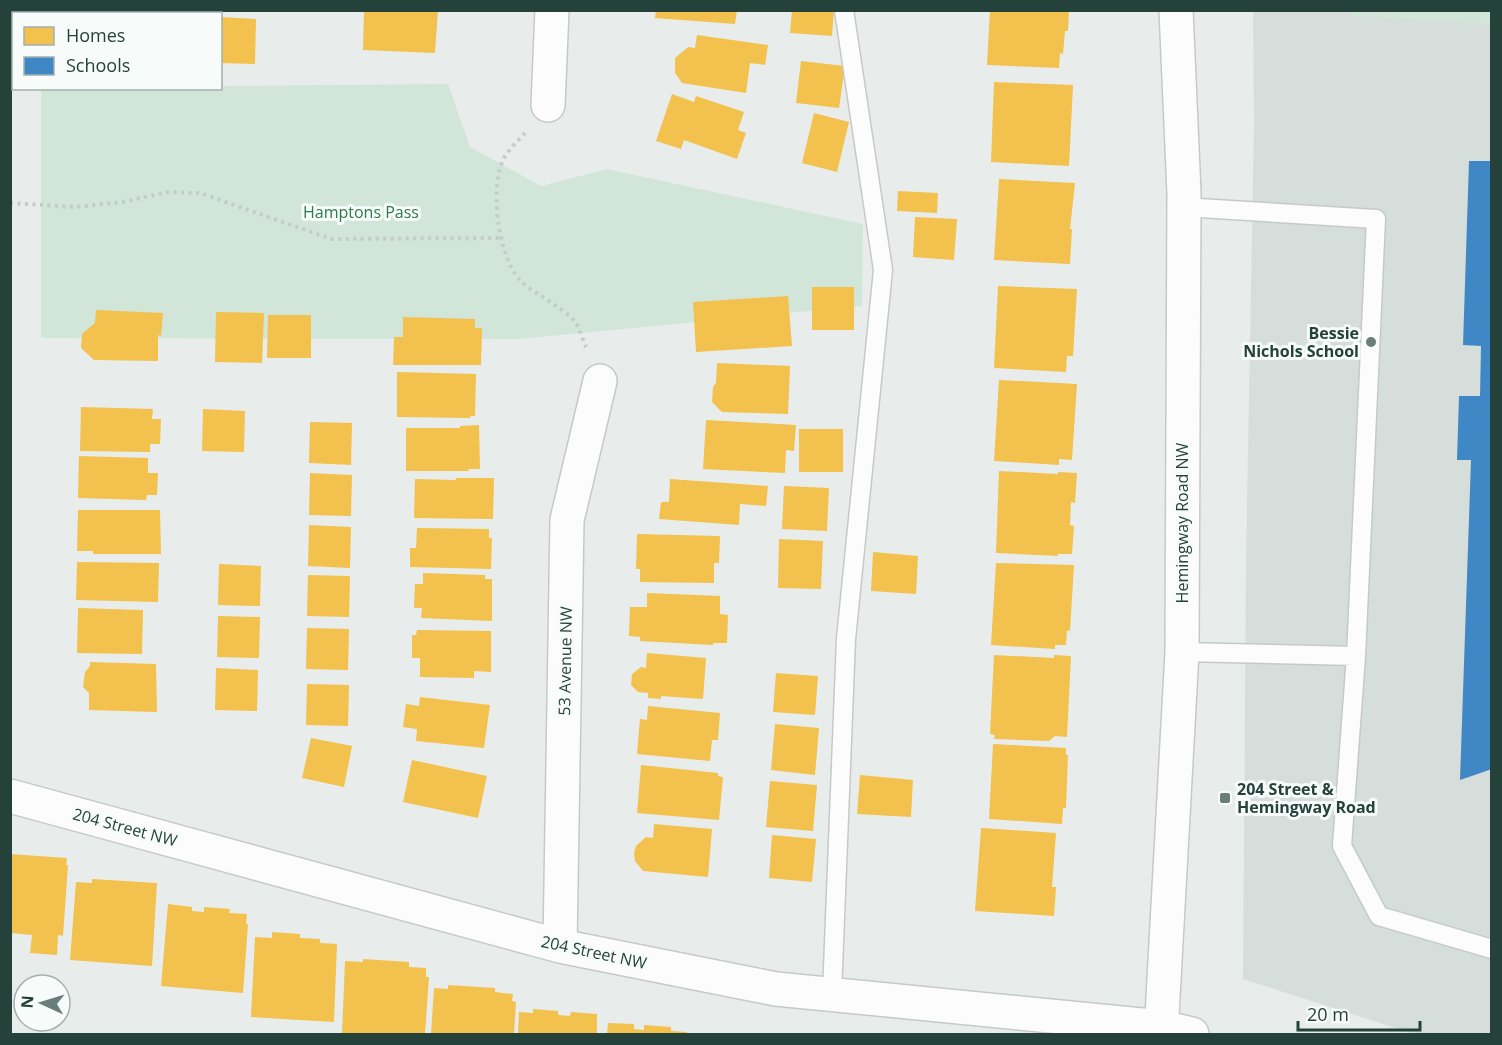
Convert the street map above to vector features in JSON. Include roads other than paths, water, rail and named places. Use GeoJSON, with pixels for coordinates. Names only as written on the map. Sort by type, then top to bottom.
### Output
{"type":"FeatureCollection","features":[{"type":"Feature","properties":{"kind":"street"},"geometry":{"type":"LineString","coordinates":[[548,105],[552,10]]}},
{"type":"Feature","properties":{"kind":"street","name":"Hemingway Road NW"},"geometry":{"type":"LineString","coordinates":[[1172,1032],[1182,652],[1184,207],[1176,10]]}},
{"type":"Feature","properties":{"kind":"street","name":"53 Avenue NW"},"geometry":{"type":"LineString","coordinates":[[560,946],[567,520],[600,381]]}},
{"type":"Feature","properties":{"kind":"street","name":"204 Street NW"},"geometry":{"type":"LineString","coordinates":[[10,796],[560,946],[776,989],[1172,1032]]}},
{"type":"Feature","properties":{"kind":"lane"},"geometry":{"type":"LineString","coordinates":[[832,994],[846,639],[883,270],[844,10]]}},
{"type":"Feature","properties":{"kind":"lane"},"geometry":{"type":"LineString","coordinates":[[1184,207],[1376,219],[1356,656],[1342,846],[1379,916],[1491,949]]}},
{"type":"Feature","properties":{"kind":"lane"},"geometry":{"type":"LineString","coordinates":[[1182,652],[1356,656]]}},
{"type":"Feature","properties":{"kind":"place","name":"Bessie Nichols School"},"geometry":{"type":"Point","coordinates":[1371,342]}},
{"type":"Feature","properties":{"kind":"place","name":"204 Street & Hemingway Road"},"geometry":{"type":"Point","coordinates":[1225,798]}},
{"type":"Feature","properties":{"kind":"park label","name":"Hamptons Pass"},"geometry":{"type":"Point","coordinates":[361,212]}}]}
